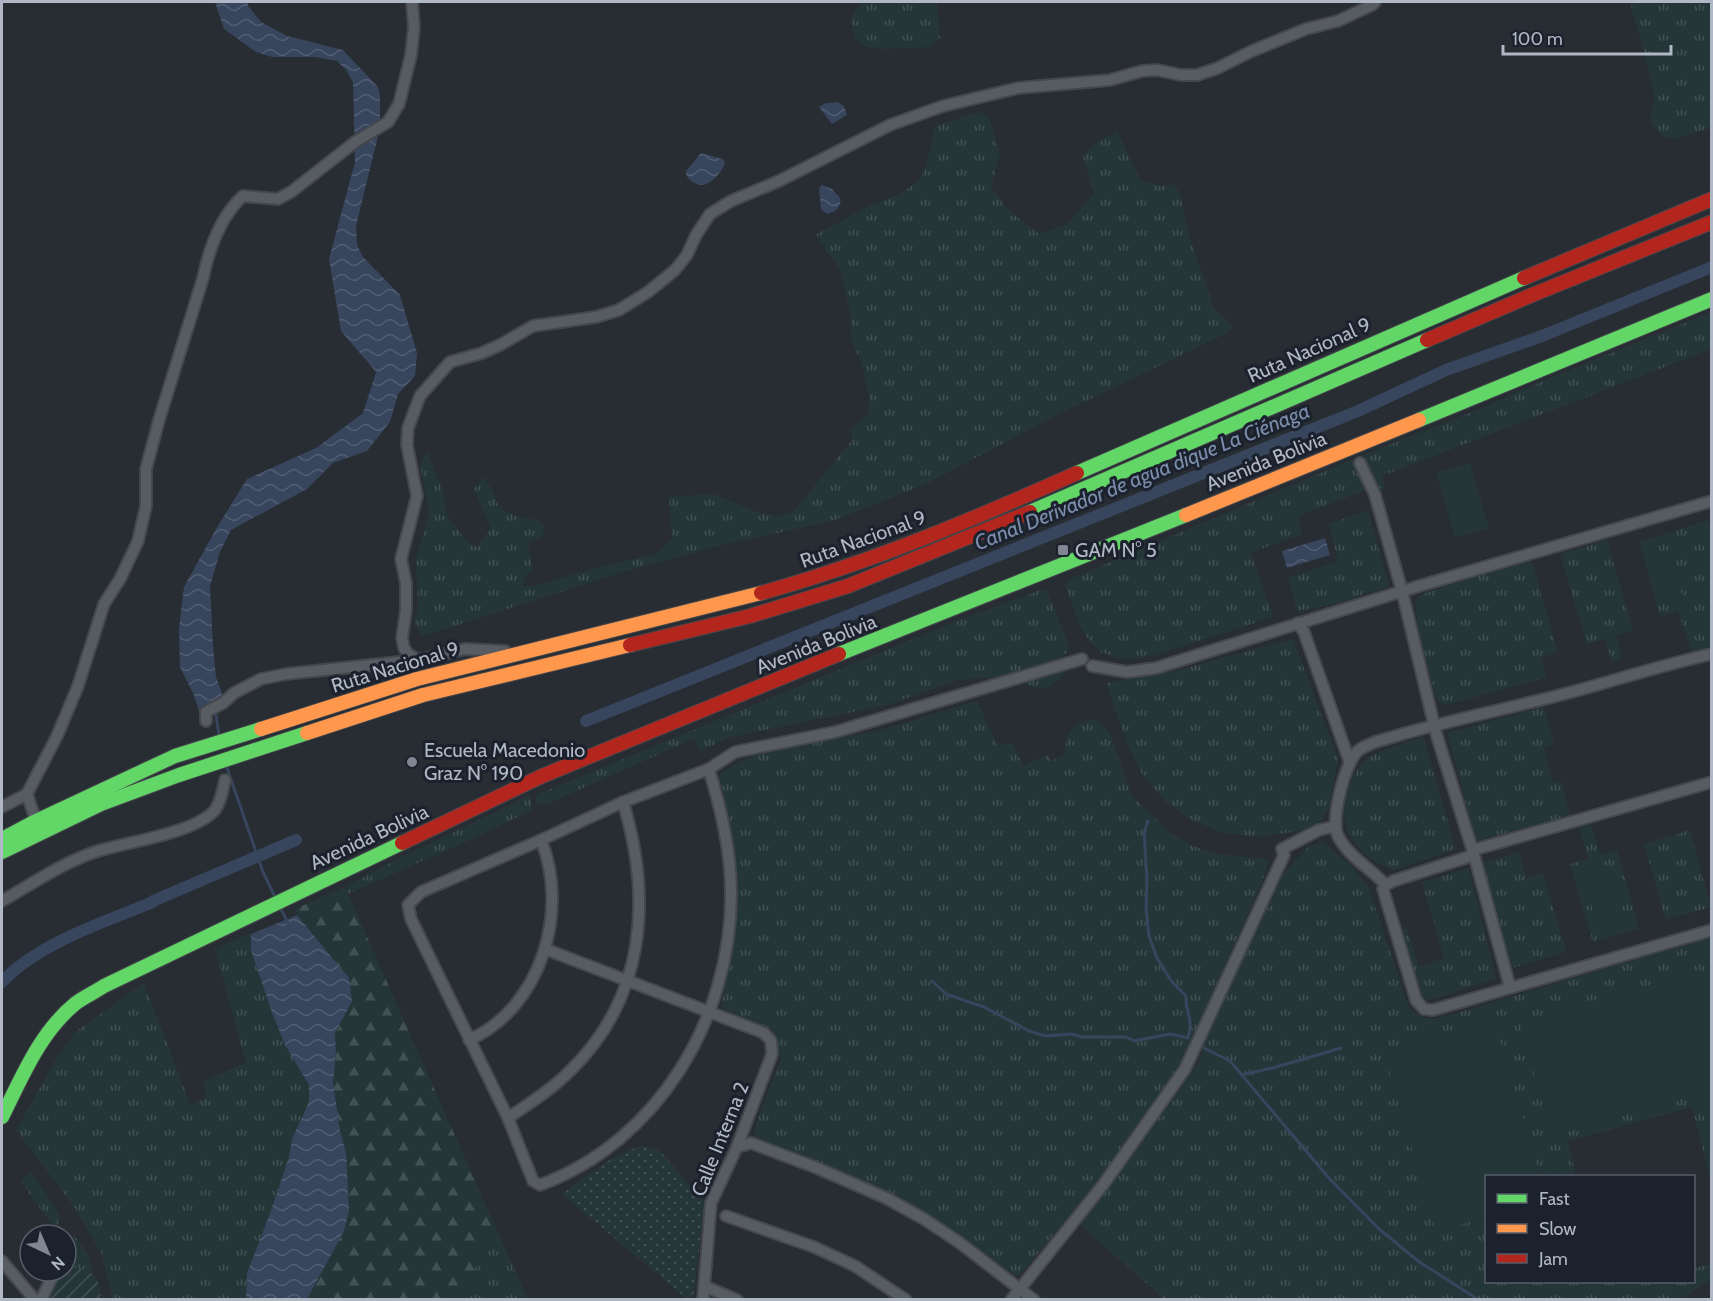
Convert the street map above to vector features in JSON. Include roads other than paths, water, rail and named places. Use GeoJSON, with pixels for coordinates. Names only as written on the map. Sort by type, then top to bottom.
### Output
{"type":"FeatureCollection","features":[{"type":"Feature","properties":{"kind":"main road","name":"Ruta Nacional 9"},"geometry":{"type":"LineString","coordinates":[[2,839],[175,756],[417,678],[807,580],[921,539],[1172,433],[1395,333],[1712,199]]}},
{"type":"Feature","properties":{"kind":"main road","name":"Ruta Nacional 9"},"geometry":{"type":"LineString","coordinates":[[2,852],[101,804],[179,775],[423,695],[750,616],[848,586],[982,533],[1532,295],[1712,222]]}},
{"type":"Feature","properties":{"kind":"main road","name":"Avenida Bolivia"},"geometry":{"type":"LineString","coordinates":[[2,1117],[39,1047],[54,1025],[76,1004],[104,986],[256,912],[543,776],[979,597],[1262,485],[1712,299]]}},
{"type":"Feature","properties":{"kind":"street"},"geometry":{"type":"LineString","coordinates":[[2,807],[27,794],[57,736],[78,686],[89,645],[104,604],[120,579],[138,541],[146,506],[146,469],[159,420],[208,257],[231,207],[243,196],[278,199],[291,192],[355,142],[388,122],[399,104],[411,55],[414,27],[412,2]]}},
{"type":"Feature","properties":{"kind":"street"},"geometry":{"type":"LineString","coordinates":[[418,660],[408,654],[402,638],[406,610],[406,583],[402,559],[417,496],[407,446],[408,428],[420,396],[450,362],[501,345],[533,326],[596,317],[619,309],[648,292],[675,270],[687,255],[696,235],[710,214],[731,201],[779,181],[890,125],[943,106],[1018,88],[1110,80],[1142,71],[1157,70],[1181,75],[1197,75],[1306,30],[1338,21],[1375,2]]}},
{"type":"Feature","properties":{"kind":"street"},"geometry":{"type":"LineString","coordinates":[[1360,463],[1375,495],[1402,591],[1434,725],[1474,853],[1510,987]]}},
{"type":"Feature","properties":{"kind":"street"},"geometry":{"type":"LineString","coordinates":[[1092,666],[1127,672],[1156,668],[1402,591],[1712,501]]}},
{"type":"Feature","properties":{"kind":"street"},"geometry":{"type":"LineString","coordinates":[[1298,623],[1304,632],[1350,763]]}},
{"type":"Feature","properties":{"kind":"street"},"geometry":{"type":"LineString","coordinates":[[206,721],[206,712],[223,703],[234,693],[261,679],[286,674],[418,660],[465,649],[517,652]]}},
{"type":"Feature","properties":{"kind":"street"},"geometry":{"type":"LineString","coordinates":[[1386,885],[1338,836],[1336,826],[1340,798],[1350,763],[1357,751],[1368,745],[1434,725],[1546,699],[1712,654]]}},
{"type":"Feature","properties":{"kind":"street"},"geometry":{"type":"LineString","coordinates":[[709,769],[725,832],[730,861],[731,893],[730,927],[725,959],[710,1011],[689,1056],[659,1099],[617,1143],[565,1174],[540,1185],[533,1182],[508,1118],[411,919],[408,905],[421,892],[623,802],[709,769],[735,752],[845,730],[1082,659]]}},
{"type":"Feature","properties":{"kind":"street"},"geometry":{"type":"LineString","coordinates":[[2,901],[44,876],[94,852],[181,829],[208,815],[216,808],[225,780]]}},
{"type":"Feature","properties":{"kind":"street"},"geometry":{"type":"LineString","coordinates":[[1712,782],[1474,853],[1386,885],[1383,889],[1416,1000],[1424,1009],[1433,1010],[1712,930]]}},
{"type":"Feature","properties":{"kind":"street"},"geometry":{"type":"LineString","coordinates":[[27,794],[36,821]]}},
{"type":"Feature","properties":{"kind":"street"},"geometry":{"type":"LineString","coordinates":[[508,1118],[551,1088],[581,1060],[609,1021],[627,980],[639,924],[640,891],[634,844],[623,802]]}},
{"type":"Feature","properties":{"kind":"street"},"geometry":{"type":"LineString","coordinates":[[1011,1299],[1103,1185],[1185,1069],[1284,855],[1282,849],[1319,830],[1336,826]]}},
{"type":"Feature","properties":{"kind":"street"},"geometry":{"type":"LineString","coordinates":[[469,1040],[483,1034],[494,1025],[519,999],[535,973],[545,949],[551,919],[552,894],[549,870],[541,840]]}},
{"type":"Feature","properties":{"kind":"street"},"geometry":{"type":"LineString","coordinates":[[545,949],[710,1011]]}},
{"type":"Feature","properties":{"kind":"street","name":"Calle Interna 2"},"geometry":{"type":"LineString","coordinates":[[703,1299],[711,1203],[737,1147],[772,1054],[771,1041],[764,1033],[710,1011]]}},
{"type":"Feature","properties":{"kind":"street"},"geometry":{"type":"LineString","coordinates":[[737,1147],[751,1143],[886,1198],[924,1219],[960,1243],[1034,1299]]}},
{"type":"Feature","properties":{"kind":"street"},"geometry":{"type":"LineString","coordinates":[[726,1216],[814,1247],[855,1266],[906,1299]]}},
{"type":"Feature","properties":{"kind":"street"},"geometry":{"type":"LineString","coordinates":[[2,1261],[35,1299]]}},
{"type":"Feature","properties":{"kind":"street"},"geometry":{"type":"LineString","coordinates":[[41,1299],[49,1283]]}},
{"type":"Feature","properties":{"kind":"street"},"geometry":{"type":"LineString","coordinates":[[704,1286],[737,1299]]}},
{"type":"Feature","properties":{"kind":"water"},"geometry":{"type":"Polygon","coordinates":[[[215,2],[248,2],[248,6],[261,22],[287,36],[343,50],[378,87],[380,128],[356,226],[357,245],[363,257],[400,295],[417,353],[415,376],[398,394],[390,422],[367,451],[333,463],[307,489],[231,530],[220,552],[210,586],[216,677],[224,699],[199,711],[180,667],[179,628],[184,587],[247,479],[316,448],[363,413],[376,372],[341,331],[329,259],[355,162],[353,82],[337,61],[315,57],[272,57],[256,52],[224,29],[215,2]]]}},
{"type":"Feature","properties":{"kind":"water"},"geometry":{"type":"Polygon","coordinates":[[[838,102],[844,106],[847,115],[832,124],[819,107],[826,103],[838,102]]]}},
{"type":"Feature","properties":{"kind":"water"},"geometry":{"type":"Polygon","coordinates":[[[701,153],[723,159],[725,164],[717,176],[702,185],[691,181],[686,175],[686,171],[701,153]]]}},
{"type":"Feature","properties":{"kind":"water"},"geometry":{"type":"Polygon","coordinates":[[[822,185],[832,189],[840,198],[837,209],[827,214],[821,209],[819,188],[822,185]]]}},
{"type":"Feature","properties":{"kind":"water"},"geometry":{"type":"Polygon","coordinates":[[[1325,538],[1330,555],[1287,568],[1282,551],[1325,538]]]}},
{"type":"Feature","properties":{"kind":"water"},"geometry":{"type":"Polygon","coordinates":[[[297,915],[349,978],[352,1001],[335,1033],[336,1054],[333,1082],[340,1131],[346,1152],[349,1210],[344,1231],[307,1299],[246,1299],[247,1273],[289,1157],[292,1139],[309,1102],[309,1085],[285,1045],[271,1010],[251,950],[251,934],[297,915]]]}},
{"type":"Feature","properties":{"kind":"waterway","name":"Canal Derivador de agua dique La Ciénaga"},"geometry":{"type":"LineString","coordinates":[[586,721],[1358,411],[1446,370],[1542,336],[1712,267]]}},
{"type":"Feature","properties":{"kind":"waterway"},"geometry":{"type":"LineString","coordinates":[[215,709],[219,735]]}},
{"type":"Feature","properties":{"kind":"waterway"},"geometry":{"type":"LineString","coordinates":[[226,765],[263,872],[276,899]]}},
{"type":"Feature","properties":{"kind":"waterway"},"geometry":{"type":"LineString","coordinates":[[932,981],[946,994],[984,1007],[1029,1031],[1045,1036],[1071,1034],[1082,1037],[1126,1037],[1134,1041],[1170,1034],[1188,1038],[1190,1020],[1186,996],[1172,982],[1157,958],[1149,936],[1144,832],[1148,821]]}},
{"type":"Feature","properties":{"kind":"waterway","name":"Canal Derivador de agua dique La Ciénaga"},"geometry":{"type":"LineString","coordinates":[[153,901],[296,840]]}},
{"type":"Feature","properties":{"kind":"waterway","name":"Canal Derivador de agua dique La Ciénaga"},"geometry":{"type":"LineString","coordinates":[[2,982],[17,968],[53,945],[153,902]]}},
{"type":"Feature","properties":{"kind":"waterway"},"geometry":{"type":"LineString","coordinates":[[279,905],[288,923]]}},
{"type":"Feature","properties":{"kind":"waterway"},"geometry":{"type":"LineString","coordinates":[[1204,1048],[1230,1061],[1328,1177],[1378,1228],[1418,1261],[1479,1300]]}},
{"type":"Feature","properties":{"kind":"waterway"},"geometry":{"type":"LineString","coordinates":[[1241,1075],[1341,1048]]}},
{"type":"Feature","properties":{"kind":"place","name":"GAM N° 5"},"geometry":{"type":"Point","coordinates":[1063,550]}},
{"type":"Feature","properties":{"kind":"place","name":"Escuela Macedonio Graz N° 190"},"geometry":{"type":"Point","coordinates":[412,762]}}]}
